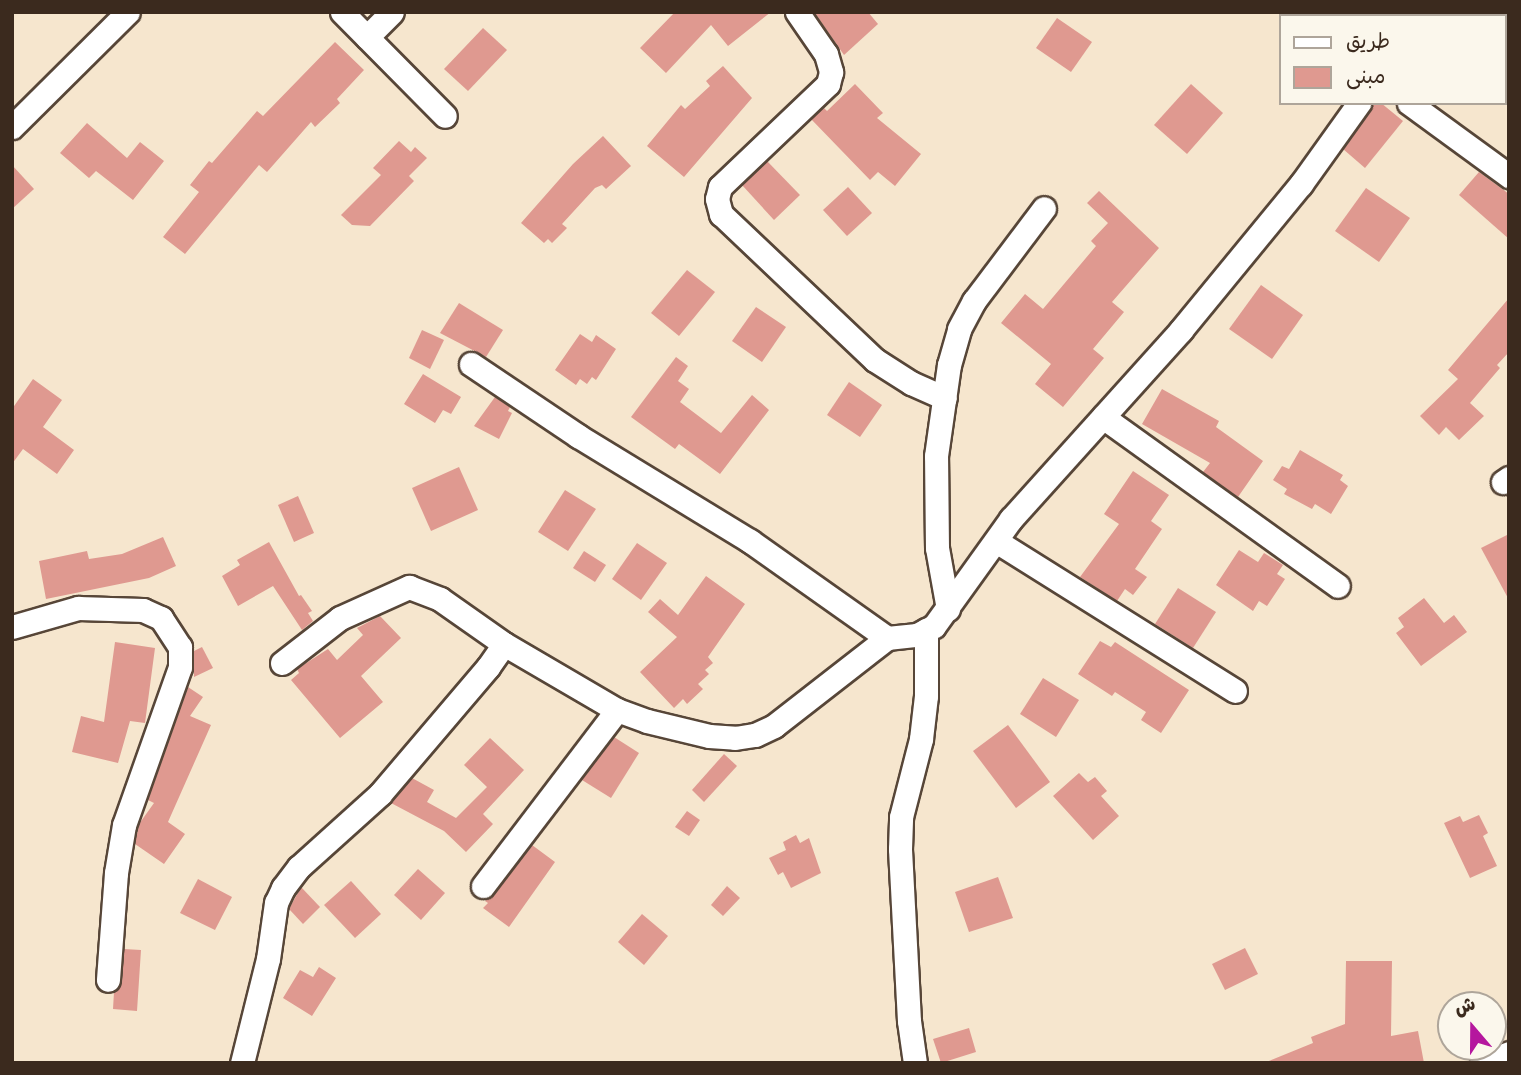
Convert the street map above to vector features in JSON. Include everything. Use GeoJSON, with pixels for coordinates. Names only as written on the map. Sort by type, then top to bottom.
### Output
{"type":"FeatureCollection","features":[{"type":"Feature","properties":{"kind":"street"},"geometry":{"type":"LineString","coordinates":[[12,127],[128,12]]}},
{"type":"Feature","properties":{"kind":"street"},"geometry":{"type":"LineString","coordinates":[[342,12],[445,116]]}},
{"type":"Feature","properties":{"kind":"street"},"geometry":{"type":"LineString","coordinates":[[366,37],[392,12]]}},
{"type":"Feature","properties":{"kind":"street"},"geometry":{"type":"LineString","coordinates":[[797,12],[825,54],[831,72],[828,84],[720,187],[717,199],[721,214],[875,360],[911,383],[945,398]]}},
{"type":"Feature","properties":{"kind":"street"},"geometry":{"type":"LineString","coordinates":[[282,663],[340,618],[410,587],[440,599],[503,644],[617,710],[647,721],[709,736],[755,736],[785,719],[863,654],[887,638],[917,635],[934,626],[1011,519],[1181,331],[1301,184],[1358,105]]}},
{"type":"Feature","properties":{"kind":"street"},"geometry":{"type":"LineString","coordinates":[[1412,105],[1509,176]]}},
{"type":"Feature","properties":{"kind":"street"},"geometry":{"type":"LineString","coordinates":[[948,609],[937,548],[936,456],[949,365],[964,320],[974,301],[1044,208]]}},
{"type":"Feature","properties":{"kind":"street"},"geometry":{"type":"LineString","coordinates":[[471,364],[578,436],[750,541],[887,638]]}},
{"type":"Feature","properties":{"kind":"street"},"geometry":{"type":"LineString","coordinates":[[1103,417],[1338,586]]}},
{"type":"Feature","properties":{"kind":"street"},"geometry":{"type":"LineString","coordinates":[[996,541],[1235,691]]}},
{"type":"Feature","properties":{"kind":"street"},"geometry":{"type":"LineString","coordinates":[[12,627],[78,608],[143,610],[161,618],[180,647],[180,667],[124,825],[116,873],[108,980]]}},
{"type":"Feature","properties":{"kind":"street"},"geometry":{"type":"LineString","coordinates":[[915,1063],[909,1021],[900,849],[901,817],[921,739],[926,696],[926,630]]}},
{"type":"Feature","properties":{"kind":"street"},"geometry":{"type":"LineString","coordinates":[[242,1063],[268,959],[276,903],[283,888],[299,867],[380,794],[488,667],[503,644]]}},
{"type":"Feature","properties":{"kind":"street"},"geometry":{"type":"LineString","coordinates":[[483,886],[617,710]]}},
{"type":"Feature","properties":{"kind":"building"},"geometry":{"type":"Polygon","coordinates":[[[675,12],[771,12],[728,46],[711,25],[666,73],[640,48],[675,12]]]}},
{"type":"Feature","properties":{"kind":"building"},"geometry":{"type":"Polygon","coordinates":[[[814,12],[868,12],[878,24],[844,55],[814,12]]]}},
{"type":"Feature","properties":{"kind":"building"},"geometry":{"type":"Polygon","coordinates":[[[1057,18],[1092,42],[1071,72],[1036,48],[1057,18]]]}},
{"type":"Feature","properties":{"kind":"building"},"geometry":{"type":"Polygon","coordinates":[[[483,28],[507,50],[468,91],[444,69],[483,28]]]}},
{"type":"Feature","properties":{"kind":"building"},"geometry":{"type":"Polygon","coordinates":[[[335,42],[364,70],[337,99],[340,103],[315,127],[311,122],[267,172],[259,165],[185,254],[163,237],[199,192],[190,185],[209,161],[212,163],[257,111],[263,116],[335,42]]]}},
{"type":"Feature","properties":{"kind":"building"},"geometry":{"type":"Polygon","coordinates":[[[723,66],[752,98],[684,177],[647,146],[681,105],[685,109],[710,86],[706,81],[723,66]]]}},
{"type":"Feature","properties":{"kind":"building"},"geometry":{"type":"Polygon","coordinates":[[[855,84],[883,113],[877,118],[921,154],[895,186],[878,172],[870,180],[811,119],[824,108],[827,111],[855,84]]]}},
{"type":"Feature","properties":{"kind":"building"},"geometry":{"type":"Polygon","coordinates":[[[1191,84],[1223,113],[1187,154],[1154,125],[1191,84]]]}},
{"type":"Feature","properties":{"kind":"building"},"geometry":{"type":"Polygon","coordinates":[[[1372,105],[1383,105],[1403,121],[1365,168],[1343,149],[1372,105]]]}},
{"type":"Feature","properties":{"kind":"building"},"geometry":{"type":"Polygon","coordinates":[[[87,123],[127,158],[140,142],[164,161],[133,200],[96,171],[89,178],[60,153],[87,123]]]}},
{"type":"Feature","properties":{"kind":"building"},"geometry":{"type":"Polygon","coordinates":[[[603,136],[631,166],[606,189],[602,185],[595,188],[562,224],[567,228],[552,243],[548,239],[544,243],[521,223],[573,164],[603,136]]]}},
{"type":"Feature","properties":{"kind":"building"},"geometry":{"type":"Polygon","coordinates":[[[399,141],[411,152],[415,147],[427,158],[409,176],[414,181],[370,226],[352,225],[341,215],[381,175],[373,168],[399,141]]]}},
{"type":"Feature","properties":{"kind":"building"},"geometry":{"type":"Polygon","coordinates":[[[767,161],[800,195],[774,220],[742,185],[767,161]]]}},
{"type":"Feature","properties":{"kind":"building"},"geometry":{"type":"Polygon","coordinates":[[[12,165],[34,189],[12,209],[12,165]]]}},
{"type":"Feature","properties":{"kind":"building"},"geometry":{"type":"Polygon","coordinates":[[[1479,172],[1509,194],[1509,239],[1459,195],[1479,172]]]}},
{"type":"Feature","properties":{"kind":"building"},"geometry":{"type":"Polygon","coordinates":[[[848,187],[872,213],[847,236],[823,210],[848,187]]]}},
{"type":"Feature","properties":{"kind":"building"},"geometry":{"type":"Polygon","coordinates":[[[1366,188],[1410,218],[1379,262],[1335,231],[1366,188]]]}},
{"type":"Feature","properties":{"kind":"building"},"geometry":{"type":"Polygon","coordinates":[[[1099,191],[1159,248],[1112,302],[1124,312],[1093,349],[1104,358],[1063,407],[1035,384],[1051,364],[1001,323],[1025,294],[1043,309],[1096,246],[1091,241],[1108,223],[1087,203],[1099,191]]]}},
{"type":"Feature","properties":{"kind":"building"},"geometry":{"type":"Polygon","coordinates":[[[687,270],[715,292],[679,336],[651,313],[687,270]]]}},
{"type":"Feature","properties":{"kind":"building"},"geometry":{"type":"Polygon","coordinates":[[[1261,285],[1303,315],[1272,359],[1229,329],[1261,285]]]}},
{"type":"Feature","properties":{"kind":"building"},"geometry":{"type":"Polygon","coordinates":[[[1509,298],[1509,352],[1497,365],[1500,368],[1470,403],[1484,416],[1459,440],[1446,427],[1439,435],[1420,416],[1458,379],[1448,370],[1509,298]]]}},
{"type":"Feature","properties":{"kind":"building"},"geometry":{"type":"Polygon","coordinates":[[[459,303],[503,330],[486,357],[440,333],[459,303]]]}},
{"type":"Feature","properties":{"kind":"building"},"geometry":{"type":"Polygon","coordinates":[[[756,307],[786,327],[762,362],[732,341],[756,307]]]}},
{"type":"Feature","properties":{"kind":"building"},"geometry":{"type":"Polygon","coordinates":[[[422,330],[444,340],[430,369],[409,358],[422,330]]]}},
{"type":"Feature","properties":{"kind":"building"},"geometry":{"type":"Polygon","coordinates":[[[580,334],[592,342],[596,335],[616,349],[596,380],[592,377],[587,384],[580,379],[576,385],[555,370],[580,334]]]}},
{"type":"Feature","properties":{"kind":"building"},"geometry":{"type":"Polygon","coordinates":[[[676,357],[688,366],[678,381],[689,389],[680,402],[721,433],[752,395],[769,410],[720,474],[679,444],[675,449],[631,417],[676,357]]]}},
{"type":"Feature","properties":{"kind":"building"},"geometry":{"type":"Polygon","coordinates":[[[423,374],[461,397],[451,414],[443,410],[435,423],[404,404],[423,374]]]}},
{"type":"Feature","properties":{"kind":"building"},"geometry":{"type":"Polygon","coordinates":[[[33,379],[62,400],[43,427],[74,450],[57,474],[23,449],[12,464],[12,409],[33,379]]]}},
{"type":"Feature","properties":{"kind":"building"},"geometry":{"type":"Polygon","coordinates":[[[849,382],[882,405],[860,437],[827,415],[849,382]]]}},
{"type":"Feature","properties":{"kind":"building"},"geometry":{"type":"Polygon","coordinates":[[[1162,389],[1219,421],[1216,427],[1263,461],[1238,497],[1203,472],[1210,463],[1142,424],[1162,389]]]}},
{"type":"Feature","properties":{"kind":"building"},"geometry":{"type":"Polygon","coordinates":[[[495,397],[510,407],[508,411],[512,413],[499,439],[474,426],[495,397]]]}},
{"type":"Feature","properties":{"kind":"building"},"geometry":{"type":"Polygon","coordinates":[[[1300,450],[1343,475],[1340,480],[1348,486],[1331,514],[1315,504],[1312,509],[1284,494],[1287,489],[1273,480],[1282,466],[1289,469],[1300,450]]]}},
{"type":"Feature","properties":{"kind":"building"},"geometry":{"type":"Polygon","coordinates":[[[459,467],[478,510],[431,531],[412,488],[459,467]]]}},
{"type":"Feature","properties":{"kind":"building"},"geometry":{"type":"Polygon","coordinates":[[[1133,471],[1169,495],[1151,521],[1162,529],[1135,569],[1147,577],[1133,595],[1125,589],[1117,601],[1080,577],[1119,524],[1104,514],[1133,471]]]}},
{"type":"Feature","properties":{"kind":"building"},"geometry":{"type":"Polygon","coordinates":[[[565,490],[596,509],[568,551],[538,532],[565,490]]]}},
{"type":"Feature","properties":{"kind":"building"},"geometry":{"type":"Polygon","coordinates":[[[298,496],[314,533],[294,542],[278,505],[298,496]]]}},
{"type":"Feature","properties":{"kind":"building"},"geometry":{"type":"Polygon","coordinates":[[[1509,534],[1509,600],[1481,548],[1509,534]]]}},
{"type":"Feature","properties":{"kind":"building"},"geometry":{"type":"Polygon","coordinates":[[[163,537],[176,566],[149,578],[46,599],[39,561],[87,551],[89,559],[122,554],[163,537]]]}},
{"type":"Feature","properties":{"kind":"building"},"geometry":{"type":"Polygon","coordinates":[[[269,542],[299,596],[301,595],[312,611],[308,613],[313,621],[302,630],[273,586],[238,606],[222,576],[240,565],[237,560],[269,542]]]}},
{"type":"Feature","properties":{"kind":"building"},"geometry":{"type":"Polygon","coordinates":[[[637,543],[667,563],[641,600],[612,579],[637,543]]]}},
{"type":"Feature","properties":{"kind":"building"},"geometry":{"type":"Polygon","coordinates":[[[1239,550],[1258,562],[1264,553],[1283,565],[1277,574],[1285,579],[1267,606],[1259,601],[1253,611],[1216,585],[1239,550]]]}},
{"type":"Feature","properties":{"kind":"building"},"geometry":{"type":"Polygon","coordinates":[[[584,551],[606,565],[595,582],[573,568],[584,551]]]}},
{"type":"Feature","properties":{"kind":"building"},"geometry":{"type":"Polygon","coordinates":[[[706,576],[745,604],[708,657],[713,663],[705,670],[709,674],[698,684],[703,689],[687,704],[683,699],[674,708],[640,672],[677,637],[648,612],[660,599],[678,615],[706,576]]]}},
{"type":"Feature","properties":{"kind":"building"},"geometry":{"type":"Polygon","coordinates":[[[1178,588],[1216,612],[1193,648],[1155,624],[1178,588]]]}},
{"type":"Feature","properties":{"kind":"building"},"geometry":{"type":"Polygon","coordinates":[[[1424,598],[1444,623],[1454,615],[1467,632],[1421,666],[1396,633],[1404,627],[1398,618],[1424,598]]]}},
{"type":"Feature","properties":{"kind":"building"},"geometry":{"type":"Polygon","coordinates":[[[380,616],[401,638],[361,676],[383,702],[340,738],[291,680],[299,673],[297,669],[328,649],[337,660],[363,635],[357,628],[380,616]]]}},
{"type":"Feature","properties":{"kind":"building"},"geometry":{"type":"Polygon","coordinates":[[[1100,641],[1111,647],[1115,642],[1189,690],[1161,733],[1141,720],[1146,712],[1115,692],[1112,696],[1078,674],[1100,641]]]}},
{"type":"Feature","properties":{"kind":"building"},"geometry":{"type":"Polygon","coordinates":[[[115,642],[155,648],[145,723],[130,721],[118,763],[72,752],[81,716],[104,722],[115,642]]]}},
{"type":"Feature","properties":{"kind":"building"},"geometry":{"type":"Polygon","coordinates":[[[202,647],[213,668],[194,677],[194,651],[202,647]]]}},
{"type":"Feature","properties":{"kind":"building"},"geometry":{"type":"Polygon","coordinates":[[[1043,678],[1079,700],[1056,737],[1020,714],[1043,678]]]}},
{"type":"Feature","properties":{"kind":"building"},"geometry":{"type":"Polygon","coordinates":[[[188,687],[203,697],[190,716],[211,725],[168,822],[185,834],[164,864],[135,844],[139,824],[154,803],[148,800],[188,687]]]}},
{"type":"Feature","properties":{"kind":"building"},"geometry":{"type":"Polygon","coordinates":[[[1008,725],[1050,782],[1016,808],[973,751],[1008,725]]]}},
{"type":"Feature","properties":{"kind":"building"},"geometry":{"type":"Polygon","coordinates":[[[614,737],[639,753],[611,798],[582,780],[614,737]]]}},
{"type":"Feature","properties":{"kind":"building"},"geometry":{"type":"Polygon","coordinates":[[[490,738],[524,770],[483,814],[493,824],[466,852],[444,831],[391,803],[412,778],[434,790],[427,802],[456,818],[487,787],[464,765],[490,738]]]}},
{"type":"Feature","properties":{"kind":"building"},"geometry":{"type":"Polygon","coordinates":[[[724,754],[737,766],[704,802],[692,790],[724,754]]]}},
{"type":"Feature","properties":{"kind":"building"},"geometry":{"type":"Polygon","coordinates":[[[1079,773],[1088,782],[1095,777],[1107,791],[1101,796],[1119,816],[1093,840],[1053,796],[1079,773]]]}},
{"type":"Feature","properties":{"kind":"building"},"geometry":{"type":"Polygon","coordinates":[[[687,811],[700,820],[689,836],[675,827],[687,811]]]}},
{"type":"Feature","properties":{"kind":"building"},"geometry":{"type":"Polygon","coordinates":[[[1479,815],[1488,833],[1483,836],[1497,866],[1470,878],[1444,823],[1460,816],[1463,822],[1479,815]]]}},
{"type":"Feature","properties":{"kind":"building"},"geometry":{"type":"Polygon","coordinates":[[[796,835],[800,843],[809,838],[821,873],[791,888],[783,872],[778,875],[769,858],[786,850],[783,842],[796,835]]]}},
{"type":"Feature","properties":{"kind":"building"},"geometry":{"type":"Polygon","coordinates":[[[532,845],[555,862],[509,927],[483,908],[488,903],[485,901],[494,894],[532,845]]]}},
{"type":"Feature","properties":{"kind":"building"},"geometry":{"type":"Polygon","coordinates":[[[418,869],[445,893],[421,920],[394,895],[418,869]]]}},
{"type":"Feature","properties":{"kind":"building"},"geometry":{"type":"Polygon","coordinates":[[[998,877],[1013,918],[969,932],[955,892],[998,877]]]}},
{"type":"Feature","properties":{"kind":"building"},"geometry":{"type":"Polygon","coordinates":[[[198,879],[232,897],[215,930],[180,913],[198,879]]]}},
{"type":"Feature","properties":{"kind":"building"},"geometry":{"type":"Polygon","coordinates":[[[351,881],[381,914],[355,938],[324,905],[351,881]]]}},
{"type":"Feature","properties":{"kind":"building"},"geometry":{"type":"Polygon","coordinates":[[[727,886],[740,898],[723,916],[711,905],[727,886]]]}},
{"type":"Feature","properties":{"kind":"building"},"geometry":{"type":"Polygon","coordinates":[[[301,887],[320,907],[303,924],[289,909],[301,887]]]}},
{"type":"Feature","properties":{"kind":"building"},"geometry":{"type":"Polygon","coordinates":[[[642,914],[668,936],[644,965],[618,942],[642,914]]]}},
{"type":"Feature","properties":{"kind":"building"},"geometry":{"type":"Polygon","coordinates":[[[1245,948],[1258,974],[1225,990],[1212,964],[1245,948]]]}},
{"type":"Feature","properties":{"kind":"building"},"geometry":{"type":"Polygon","coordinates":[[[124,949],[141,950],[137,1011],[113,1009],[114,992],[122,981],[124,949]]]}},
{"type":"Feature","properties":{"kind":"building"},"geometry":{"type":"Polygon","coordinates":[[[1346,961],[1392,961],[1391,1036],[1418,1031],[1424,1063],[1264,1063],[1313,1043],[1311,1037],[1345,1024],[1346,961]]]}},
{"type":"Feature","properties":{"kind":"building"},"geometry":{"type":"Polygon","coordinates":[[[319,967],[336,978],[312,1016],[283,998],[300,970],[313,977],[319,967]]]}},
{"type":"Feature","properties":{"kind":"building"},"geometry":{"type":"Polygon","coordinates":[[[969,1028],[976,1052],[941,1063],[933,1039],[969,1028]]]}}]}
